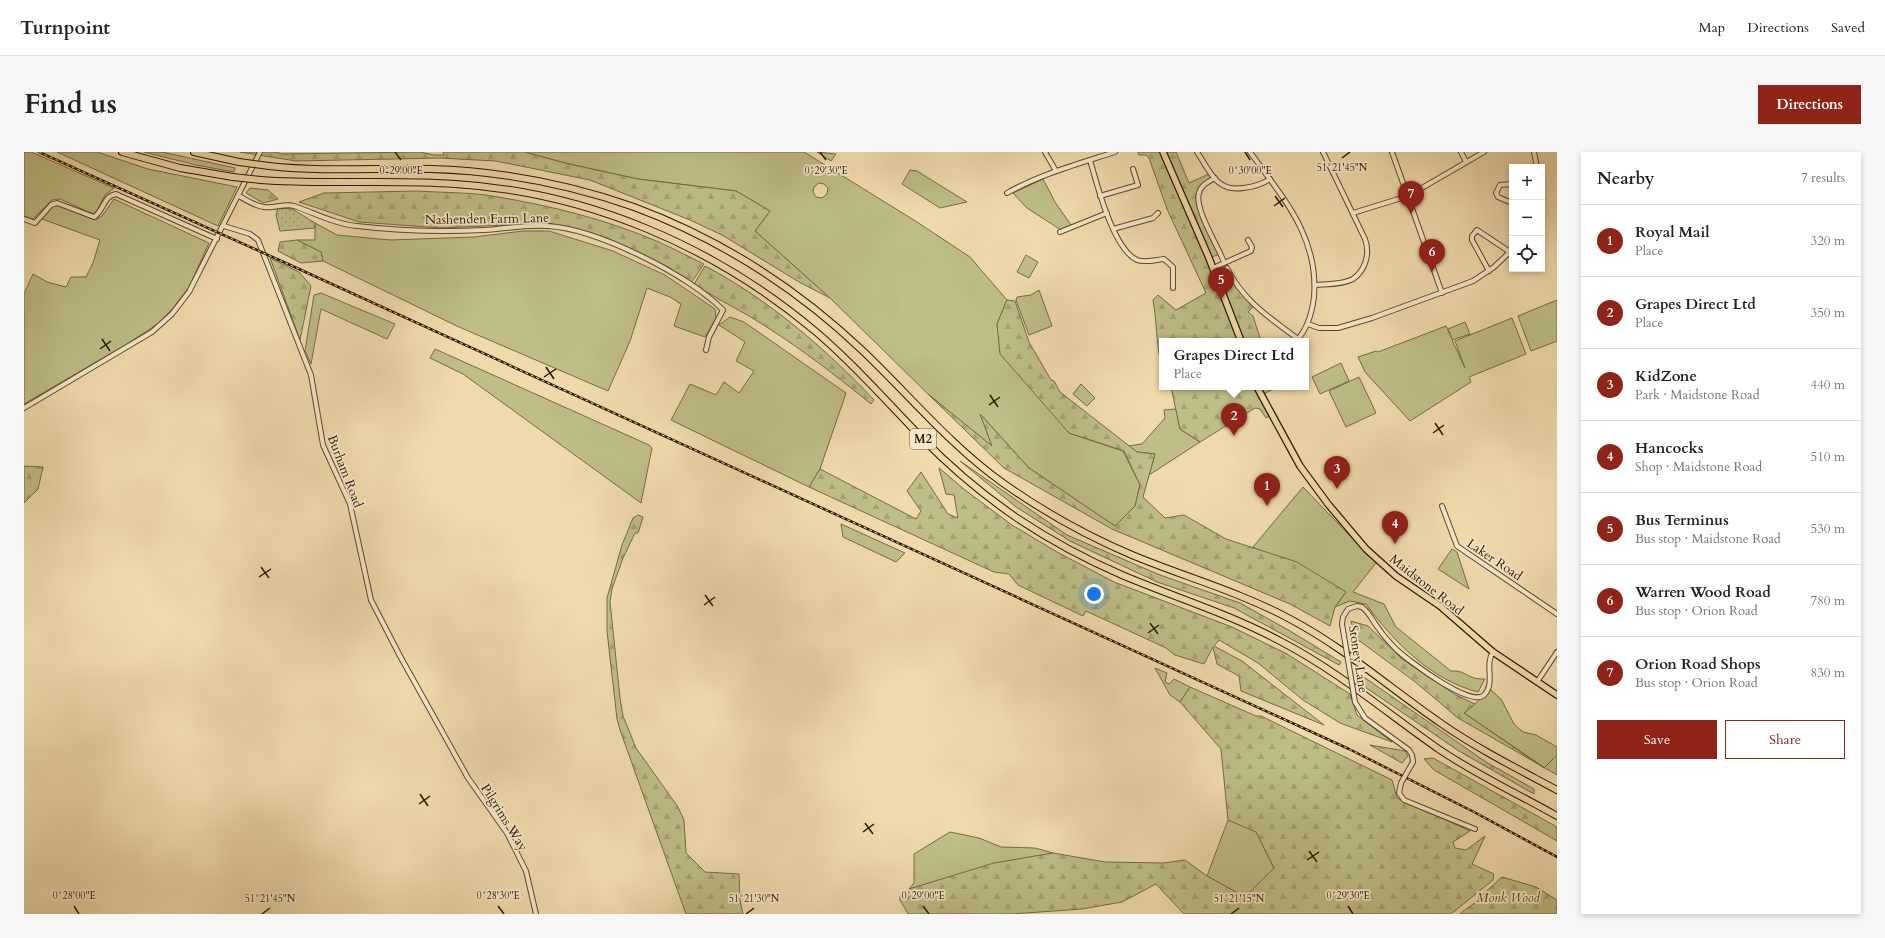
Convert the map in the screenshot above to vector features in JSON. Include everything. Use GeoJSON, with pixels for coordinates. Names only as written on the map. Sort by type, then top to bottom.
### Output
{"type":"FeatureCollection","features":[{"type":"Feature","properties":{"kind":"highway","name":"M2"},"geometry":{"type":"LineString","coordinates":[[122,152],[180,168],[261,180],[324,183],[428,182],[501,188],[539,195],[595,210],[648,229],[679,243],[749,281],[804,321],[841,354],[942,457],[970,483],[1018,519],[1054,541],[1102,566],[1228,616],[1293,648],[1339,676],[1462,764],[1557,816]]}},
{"type":"Feature","properties":{"kind":"highway","name":"M2"},"geometry":{"type":"LineString","coordinates":[[194,152],[239,162],[269,166],[326,170],[431,169],[508,176],[548,182],[608,198],[689,230],[754,266],[808,303],[867,355],[961,449],[999,480],[1045,511],[1114,547],[1247,599],[1293,620],[1342,651],[1469,742],[1557,790]]}},
{"type":"Feature","properties":{"kind":"main road"},"geometry":{"type":"LineString","coordinates":[[1163,152],[1213,268],[1240,338]]}},
{"type":"Feature","properties":{"kind":"main road","name":"Maidstone Road"},"geometry":{"type":"LineString","coordinates":[[1259,390],[1300,466],[1328,504],[1366,549],[1393,573],[1440,606],[1493,652],[1557,695]]}},
{"type":"Feature","properties":{"kind":"street"},"geometry":{"type":"LineString","coordinates":[[24,408],[159,326],[182,303],[224,226],[260,152]]}},
{"type":"Feature","properties":{"kind":"street"},"geometry":{"type":"LineString","coordinates":[[1045,152],[1056,171]]}},
{"type":"Feature","properties":{"kind":"street"},"geometry":{"type":"LineString","coordinates":[[1007,193],[1056,171],[1115,152]]}},
{"type":"Feature","properties":{"kind":"street"},"geometry":{"type":"LineString","coordinates":[[1197,152],[1214,178],[1221,185],[1230,189],[1256,186],[1270,179]]}},
{"type":"Feature","properties":{"kind":"street"},"geometry":{"type":"LineString","coordinates":[[1250,152],[1270,179],[1302,229],[1313,259],[1315,285],[1313,304],[1308,324],[1298,338]]}},
{"type":"Feature","properties":{"kind":"street"},"geometry":{"type":"LineString","coordinates":[[1315,285],[1342,282],[1352,279],[1364,266],[1368,253],[1367,246],[1353,213],[1323,152]]}},
{"type":"Feature","properties":{"kind":"street"},"geometry":{"type":"LineString","coordinates":[[1392,152],[1442,292]]}},
{"type":"Feature","properties":{"kind":"street"},"geometry":{"type":"LineString","coordinates":[[1461,152],[1466,162]]}},
{"type":"Feature","properties":{"kind":"street"},"geometry":{"type":"LineString","coordinates":[[1353,213],[1408,196],[1484,152]]}},
{"type":"Feature","properties":{"kind":"street"},"geometry":{"type":"LineString","coordinates":[[1534,152],[1536,164]]}},
{"type":"Feature","properties":{"kind":"street"},"geometry":{"type":"LineString","coordinates":[[1090,160],[1100,196],[1112,229],[1127,252],[1136,259],[1145,262],[1164,259],[1173,267],[1173,288]]}},
{"type":"Feature","properties":{"kind":"street"},"geometry":{"type":"LineString","coordinates":[[1100,196],[1138,185],[1133,169]]}},
{"type":"Feature","properties":{"kind":"street"},"geometry":{"type":"LineString","coordinates":[[1214,178],[1201,188],[1198,199],[1204,219],[1223,260]]}},
{"type":"Feature","properties":{"kind":"street"},"geometry":{"type":"LineString","coordinates":[[1509,184],[1500,185],[1496,193],[1498,196],[1509,202]]}},
{"type":"Feature","properties":{"kind":"street"},"geometry":{"type":"LineString","coordinates":[[24,219],[35,223],[51,205],[57,203],[94,217],[99,214],[107,198],[116,194],[217,239]]}},
{"type":"Feature","properties":{"kind":"street","name":"Nashenden Farm Lane"},"geometry":{"type":"LineString","coordinates":[[239,196],[264,207],[292,206],[332,220],[356,226],[443,232],[499,229],[535,225],[576,231],[598,238],[651,262],[702,292],[723,310],[709,337],[706,350]]}},
{"type":"Feature","properties":{"kind":"street"},"geometry":{"type":"LineString","coordinates":[[1112,229],[1153,218],[1158,213]]}},
{"type":"Feature","properties":{"kind":"street"},"geometry":{"type":"LineString","coordinates":[[1060,232],[1107,214]]}},
{"type":"Feature","properties":{"kind":"street","name":"Burham Road"},"geometry":{"type":"LineString","coordinates":[[224,226],[250,234],[258,240],[311,375],[323,445],[350,504],[371,600],[400,656],[468,778]]}},
{"type":"Feature","properties":{"kind":"street"},"geometry":{"type":"LineString","coordinates":[[1489,271],[1472,240],[1472,236],[1477,230],[1509,250]]}},
{"type":"Feature","properties":{"kind":"street"},"geometry":{"type":"LineString","coordinates":[[1213,268],[1251,251],[1252,247],[1248,240]]}},
{"type":"Feature","properties":{"kind":"street"},"geometry":{"type":"LineString","coordinates":[[1308,324],[1323,328],[1344,327],[1473,281],[1489,271],[1509,253]]}},
{"type":"Feature","properties":{"kind":"street"},"geometry":{"type":"LineString","coordinates":[[1227,268],[1237,285],[1254,306],[1294,338]]}},
{"type":"Feature","properties":{"kind":"street","name":"Laker Road"},"geometry":{"type":"LineString","coordinates":[[1442,506],[1458,546],[1557,614]]}},
{"type":"Feature","properties":{"kind":"street","name":"Stoney Lane"},"geometry":{"type":"LineString","coordinates":[[1475,829],[1404,800],[1399,793],[1401,783],[1413,762],[1412,755],[1409,750],[1365,718],[1356,702],[1342,624],[1343,617],[1348,609],[1357,606],[1362,607],[1389,641],[1407,658],[1442,683],[1475,698],[1481,697],[1486,693],[1490,681],[1489,663],[1493,652]]}},
{"type":"Feature","properties":{"kind":"street"},"geometry":{"type":"LineString","coordinates":[[1537,682],[1557,652]]}},
{"type":"Feature","properties":{"kind":"street","name":"Pilgrims Way"},"geometry":{"type":"LineString","coordinates":[[468,778],[507,834],[526,871],[536,914]]}},
{"type":"Feature","properties":{"kind":"green space"},"geometry":{"type":"Polygon","coordinates":[[[24,152],[31,152],[114,188],[105,195],[97,211],[93,214],[60,199],[52,200],[33,219],[24,216],[24,152]]]}},
{"type":"Feature","properties":{"kind":"green space"},"geometry":{"type":"Polygon","coordinates":[[[57,152],[97,152],[148,169],[237,187],[218,226],[57,152]]]}},
{"type":"Feature","properties":{"kind":"green space"},"geometry":{"type":"Polygon","coordinates":[[[144,152],[162,152],[235,168],[234,172],[196,165],[144,152]]]}},
{"type":"Feature","properties":{"kind":"green space"},"geometry":{"type":"Polygon","coordinates":[[[240,152],[276,152],[281,154],[420,152],[434,155],[444,155],[443,152],[524,152],[569,164],[638,179],[736,191],[770,211],[755,231],[830,298],[799,282],[722,235],[690,220],[590,180],[496,161],[439,158],[296,161],[240,152]]]}},
{"type":"Feature","properties":{"kind":"green space"},"geometry":{"type":"Polygon","coordinates":[[[524,152],[804,152],[917,222],[970,257],[1007,300],[997,324],[1069,433],[1123,451],[1140,485],[1135,506],[1115,526],[1029,468],[981,415],[993,447],[929,395],[830,298],[755,231],[770,211],[736,191],[638,179],[569,164],[524,152]],[[819,183],[814,187],[813,192],[816,197],[822,198],[827,194],[828,188],[824,184],[819,183]]]}},
{"type":"Feature","properties":{"kind":"green space"},"geometry":{"type":"Polygon","coordinates":[[[817,152],[836,154],[831,161],[817,152]]]}},
{"type":"Feature","properties":{"kind":"green space"},"geometry":{"type":"Polygon","coordinates":[[[1138,152],[1176,152],[1189,183],[1211,173],[1215,178],[1201,188],[1199,205],[1220,254],[1209,258],[1213,268],[1224,265],[1254,306],[1248,312],[1253,316],[1260,338],[1159,338],[1159,353],[1153,300],[1158,295],[1176,310],[1206,293],[1167,209],[1149,158],[1146,155],[1139,155],[1138,152]]]}},
{"type":"Feature","properties":{"kind":"green space"},"geometry":{"type":"Polygon","coordinates":[[[910,170],[917,171],[967,202],[940,208],[902,184],[910,170]]]}},
{"type":"Feature","properties":{"kind":"green space"},"geometry":{"type":"Polygon","coordinates":[[[1043,179],[1055,202],[1071,225],[1061,230],[1027,208],[1013,193],[1043,179]]]}},
{"type":"Feature","properties":{"kind":"green space"},"geometry":{"type":"Polygon","coordinates":[[[250,188],[268,190],[278,199],[263,203],[246,193],[250,188]]]}},
{"type":"Feature","properties":{"kind":"green space"},"geometry":{"type":"Polygon","coordinates":[[[419,191],[488,195],[578,214],[635,232],[704,264],[691,283],[670,268],[607,238],[549,223],[441,228],[359,222],[299,202],[324,193],[419,191]]]}},
{"type":"Feature","properties":{"kind":"green space"},"geometry":{"type":"Polygon","coordinates":[[[114,199],[209,243],[189,287],[174,307],[159,323],[127,344],[24,404],[24,294],[33,274],[47,282],[66,287],[71,277],[86,277],[93,263],[100,240],[42,219],[53,205],[57,205],[95,220],[102,216],[114,199]]]}},
{"type":"Feature","properties":{"kind":"green space"},"geometry":{"type":"Polygon","coordinates":[[[278,208],[292,209],[315,223],[315,228],[280,231],[276,215],[278,208]]]}},
{"type":"Feature","properties":{"kind":"green space"},"geometry":{"type":"Polygon","coordinates":[[[315,223],[337,235],[390,240],[474,237],[523,231],[549,231],[613,251],[665,275],[715,309],[716,318],[705,337],[674,326],[681,304],[670,297],[647,288],[630,341],[608,391],[459,327],[323,261],[321,252],[297,240],[315,240],[315,223]]]}},
{"type":"Feature","properties":{"kind":"green space"},"geometry":{"type":"Polygon","coordinates":[[[297,240],[321,252],[323,261],[301,263],[278,251],[280,242],[297,240]]]}},
{"type":"Feature","properties":{"kind":"green space"},"geometry":{"type":"Polygon","coordinates":[[[1026,255],[1038,262],[1029,278],[1017,272],[1026,255]]]}},
{"type":"Feature","properties":{"kind":"green space"},"geometry":{"type":"Polygon","coordinates":[[[270,258],[299,272],[311,286],[300,340],[270,258]]]}},
{"type":"Feature","properties":{"kind":"green space"},"geometry":{"type":"Polygon","coordinates":[[[705,266],[728,279],[773,309],[816,343],[874,400],[871,404],[827,369],[781,336],[694,284],[705,266]]]}},
{"type":"Feature","properties":{"kind":"green space"},"geometry":{"type":"Polygon","coordinates":[[[1039,290],[1052,326],[1029,335],[1016,300],[1017,297],[1031,295],[1039,290]]]}},
{"type":"Feature","properties":{"kind":"green space"},"geometry":{"type":"Polygon","coordinates":[[[321,293],[395,324],[387,339],[321,309],[311,364],[305,351],[314,295],[321,293]]]}},
{"type":"Feature","properties":{"kind":"green space"},"geometry":{"type":"Polygon","coordinates":[[[1007,300],[1015,301],[1029,342],[1051,380],[1054,381],[1060,392],[1137,452],[1155,454],[1143,497],[1165,518],[1184,515],[1226,539],[1297,562],[1346,592],[1335,607],[1330,626],[1290,604],[1112,529],[1004,468],[929,395],[992,446],[980,414],[1029,468],[1115,526],[1135,506],[1140,485],[1124,451],[1069,433],[1000,354],[997,324],[1007,300]]]}},
{"type":"Feature","properties":{"kind":"green space"},"geometry":{"type":"Polygon","coordinates":[[[1557,300],[1557,341],[1531,351],[1518,316],[1557,300]]]}},
{"type":"Feature","properties":{"kind":"green space"},"geometry":{"type":"Polygon","coordinates":[[[730,317],[744,322],[846,393],[820,469],[809,487],[671,420],[690,384],[716,395],[724,382],[739,393],[754,371],[736,361],[745,342],[719,325],[730,317]]]}},
{"type":"Feature","properties":{"kind":"green space"},"geometry":{"type":"Polygon","coordinates":[[[1512,318],[1526,354],[1469,377],[1471,382],[1410,421],[1365,372],[1358,357],[1376,351],[1378,352],[1446,326],[1452,339],[1448,329],[1465,322],[1470,334],[1452,340],[1465,368],[1455,341],[1512,318]]]}},
{"type":"Feature","properties":{"kind":"green space"},"geometry":{"type":"Polygon","coordinates":[[[435,349],[649,445],[652,448],[641,503],[463,374],[430,358],[435,349]]]}},
{"type":"Feature","properties":{"kind":"green space"},"geometry":{"type":"Polygon","coordinates":[[[1341,363],[1349,381],[1320,394],[1312,377],[1341,363]]]}},
{"type":"Feature","properties":{"kind":"green space"},"geometry":{"type":"Polygon","coordinates":[[[1359,377],[1376,413],[1346,427],[1329,391],[1359,377]]]}},
{"type":"Feature","properties":{"kind":"green space"},"geometry":{"type":"Polygon","coordinates":[[[1081,384],[1095,398],[1087,406],[1073,394],[1081,384]]]}},
{"type":"Feature","properties":{"kind":"green space"},"geometry":{"type":"Polygon","coordinates":[[[1172,390],[1272,390],[1261,395],[1271,415],[1266,418],[1260,409],[1255,408],[1200,442],[1180,429],[1172,390]]]}},
{"type":"Feature","properties":{"kind":"green space"},"geometry":{"type":"Polygon","coordinates":[[[1176,409],[1180,429],[1200,442],[1149,475],[1155,454],[1137,452],[1128,446],[1142,444],[1165,418],[1164,410],[1176,409]]]}},
{"type":"Feature","properties":{"kind":"green space"},"geometry":{"type":"Polygon","coordinates":[[[960,461],[1067,535],[1160,575],[1240,603],[1341,662],[1339,665],[1234,608],[1157,582],[1070,541],[1016,507],[960,461]]]}},
{"type":"Feature","properties":{"kind":"green space"},"geometry":{"type":"Polygon","coordinates":[[[24,466],[43,467],[38,489],[24,503],[24,466]]]}},
{"type":"Feature","properties":{"kind":"green space"},"geometry":{"type":"Polygon","coordinates":[[[939,468],[965,490],[1012,525],[1057,552],[1114,582],[1232,627],[1287,654],[1350,694],[1357,715],[1392,742],[1340,723],[1303,700],[1258,663],[1219,640],[1214,646],[1242,661],[1324,725],[1241,691],[1239,676],[1217,664],[1213,647],[1204,664],[1175,655],[1166,648],[1086,611],[1083,616],[1018,585],[1009,574],[994,572],[809,487],[820,469],[916,519],[921,511],[907,491],[921,472],[948,514],[958,518],[954,495],[946,494],[939,468]]]}},
{"type":"Feature","properties":{"kind":"green space"},"geometry":{"type":"Polygon","coordinates":[[[1303,487],[1376,563],[1353,592],[1384,604],[1396,627],[1451,671],[1461,672],[1474,678],[1485,679],[1478,692],[1445,679],[1415,658],[1389,632],[1366,604],[1350,601],[1335,607],[1346,592],[1253,547],[1303,487]]]}},
{"type":"Feature","properties":{"kind":"green space"},"geometry":{"type":"Polygon","coordinates":[[[638,515],[643,517],[638,533],[635,533],[623,558],[612,589],[610,602],[623,716],[636,748],[678,807],[684,820],[686,853],[705,872],[739,874],[740,900],[743,914],[686,914],[617,719],[607,631],[607,598],[622,545],[633,518],[638,515]]]}},
{"type":"Feature","properties":{"kind":"green space"},"geometry":{"type":"Polygon","coordinates":[[[841,524],[905,553],[896,562],[843,537],[841,524]]]}},
{"type":"Feature","properties":{"kind":"green space"},"geometry":{"type":"Polygon","coordinates":[[[1452,549],[1457,552],[1469,589],[1438,569],[1452,549]]]}},
{"type":"Feature","properties":{"kind":"green space"},"geometry":{"type":"Polygon","coordinates":[[[1351,621],[1368,626],[1402,659],[1456,695],[1475,704],[1464,713],[1539,764],[1458,718],[1414,681],[1353,636],[1351,621]]]}},
{"type":"Feature","properties":{"kind":"green space"},"geometry":{"type":"Polygon","coordinates":[[[1155,668],[1167,673],[1165,682],[1169,684],[1174,679],[1190,687],[1180,702],[1170,695],[1155,668]]]}},
{"type":"Feature","properties":{"kind":"green space"},"geometry":{"type":"Polygon","coordinates":[[[1358,673],[1486,762],[1534,789],[1534,794],[1459,751],[1359,683],[1358,673]]]}},
{"type":"Feature","properties":{"kind":"green space","name":"Monk Wood"},"geometry":{"type":"Polygon","coordinates":[[[1190,687],[1256,716],[1261,716],[1392,780],[1397,798],[1470,831],[1453,842],[1455,848],[1466,850],[1485,836],[1472,864],[1494,874],[1493,880],[1451,914],[1184,914],[1156,884],[1122,902],[1082,909],[1012,914],[908,914],[900,900],[900,896],[911,894],[909,889],[994,863],[1053,853],[1105,862],[1164,863],[1185,860],[1207,876],[1245,897],[1274,868],[1256,832],[1228,820],[1221,749],[1180,702],[1190,687]]]}},
{"type":"Feature","properties":{"kind":"green space"},"geometry":{"type":"Polygon","coordinates":[[[1491,690],[1501,699],[1514,724],[1523,732],[1536,735],[1557,747],[1557,755],[1545,768],[1464,713],[1491,690]]]}},
{"type":"Feature","properties":{"kind":"green space"},"geometry":{"type":"Polygon","coordinates":[[[1370,745],[1405,751],[1408,756],[1402,763],[1370,745]]]}},
{"type":"Feature","properties":{"kind":"green space"},"geometry":{"type":"Polygon","coordinates":[[[1557,755],[1557,775],[1544,768],[1557,755]]]}},
{"type":"Feature","properties":{"kind":"green space"},"geometry":{"type":"Polygon","coordinates":[[[1433,758],[1557,827],[1557,841],[1434,770],[1424,759],[1433,758]]]}},
{"type":"Feature","properties":{"kind":"green space"},"geometry":{"type":"Polygon","coordinates":[[[1228,820],[1256,831],[1274,868],[1245,897],[1207,876],[1228,820]]]}},
{"type":"Feature","properties":{"kind":"green space"},"geometry":{"type":"Polygon","coordinates":[[[950,832],[979,838],[1001,847],[1035,848],[1053,853],[998,863],[909,889],[914,883],[914,854],[950,832]]]}},
{"type":"Feature","properties":{"kind":"green space","name":"Monk Wood"},"geometry":{"type":"Polygon","coordinates":[[[1502,877],[1536,887],[1557,900],[1557,914],[1460,914],[1476,902],[1502,877]]]}},
{"type":"Feature","properties":{"kind":"railway"},"geometry":{"type":"LineString","coordinates":[[39,152],[288,264],[1349,749],[1474,812],[1557,857]]}},
{"type":"Feature","properties":{"kind":"place","name":"Orion Road Shops"},"geometry":{"type":"Point","coordinates":[1411,214]}},
{"type":"Feature","properties":{"kind":"place","name":"Warren Wood Road"},"geometry":{"type":"Point","coordinates":[1432,272]}},
{"type":"Feature","properties":{"kind":"place","name":"Bus Terminus"},"geometry":{"type":"Point","coordinates":[1221,300]}},
{"type":"Feature","properties":{"kind":"place","name":"Grapes Direct Ltd"},"geometry":{"type":"Point","coordinates":[1234,436]}},
{"type":"Feature","properties":{"kind":"place","name":"KidZone"},"geometry":{"type":"Point","coordinates":[1337,489]}},
{"type":"Feature","properties":{"kind":"place","name":"Royal Mail"},"geometry":{"type":"Point","coordinates":[1267,506]}},
{"type":"Feature","properties":{"kind":"place","name":"Hancocks"},"geometry":{"type":"Point","coordinates":[1395,544]}}]}
